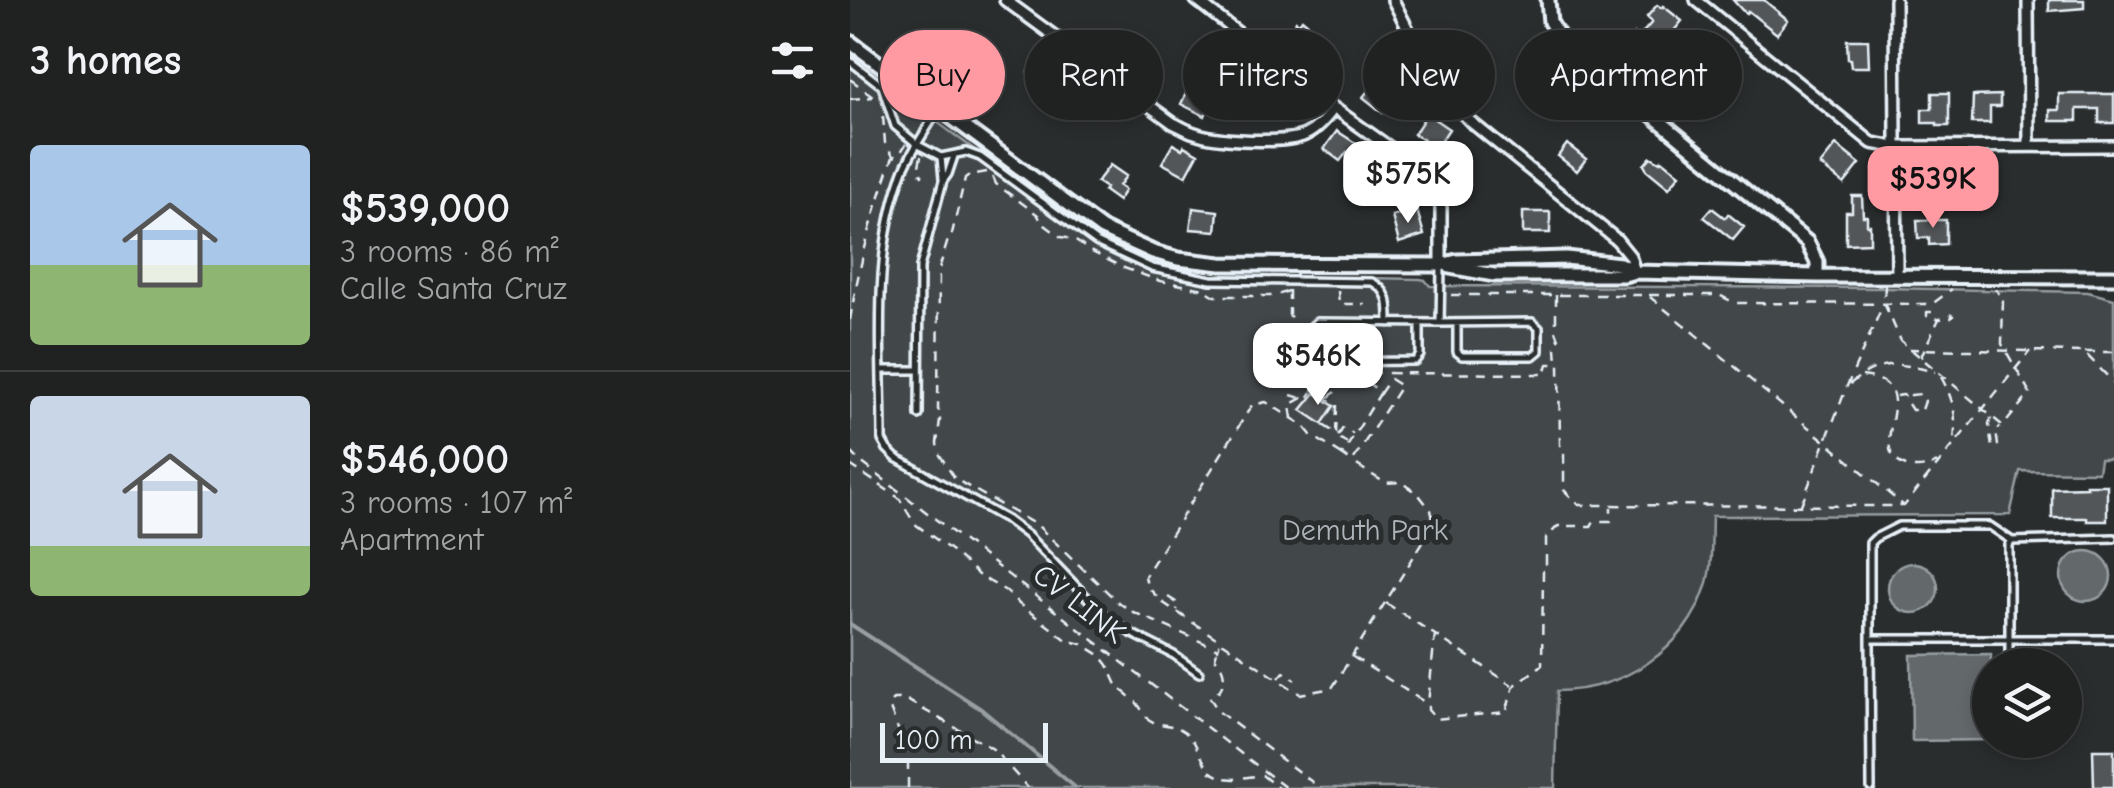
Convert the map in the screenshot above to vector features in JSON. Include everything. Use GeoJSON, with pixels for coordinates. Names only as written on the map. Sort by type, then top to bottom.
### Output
{"type":"FeatureCollection","features":[{"type":"Feature","properties":{"kind":"street"},"geometry":{"type":"LineString","coordinates":[[1005,0],[1173,123],[1196,134],[1286,140],[1305,135],[1324,120]]}},
{"type":"Feature","properties":{"kind":"street"},"geometry":{"type":"LineString","coordinates":[[1196,0],[1234,30]]}},
{"type":"Feature","properties":{"kind":"street"},"geometry":{"type":"LineString","coordinates":[[1393,0],[1448,100],[1617,240],[1630,256],[1635,272]]}},
{"type":"Feature","properties":{"kind":"street"},"geometry":{"type":"LineString","coordinates":[[1548,0],[1550,22],[1561,40],[1807,242],[1817,262],[1818,276]]}},
{"type":"Feature","properties":{"kind":"street"},"geometry":{"type":"LineString","coordinates":[[1696,0],[1872,143],[1895,147],[2114,146]]}},
{"type":"Feature","properties":{"kind":"street"},"geometry":{"type":"LineString","coordinates":[[1895,0],[1897,276]]}},
{"type":"Feature","properties":{"kind":"street"},"geometry":{"type":"LineString","coordinates":[[2028,0],[2029,146]]}},
{"type":"Feature","properties":{"kind":"street"},"geometry":{"type":"LineString","coordinates":[[850,42],[880,64]]}},
{"type":"Feature","properties":{"kind":"street"},"geometry":{"type":"LineString","coordinates":[[1343,114],[1420,169],[1432,182],[1441,207],[1441,265]]}},
{"type":"Feature","properties":{"kind":"street"},"geometry":{"type":"LineString","coordinates":[[956,120],[1102,229],[1178,259],[1221,264],[1441,265],[1494,275],[1635,272],[2114,277]]}},
{"type":"Feature","properties":{"kind":"lane"},"geometry":{"type":"LineString","coordinates":[[850,62],[882,86],[895,126],[918,144],[941,157],[966,152],[980,157],[1096,242],[1132,260],[1174,274],[1211,280],[1372,282],[1388,298],[1389,323]]}},
{"type":"Feature","properties":{"kind":"lane"},"geometry":{"type":"LineString","coordinates":[[933,120],[906,166],[888,219],[883,258],[882,440],[896,458],[1008,520],[1102,614],[1199,673]]}},
{"type":"Feature","properties":{"kind":"lane"},"geometry":{"type":"LineString","coordinates":[[943,181],[954,156]]}},
{"type":"Feature","properties":{"kind":"lane"},"geometry":{"type":"LineString","coordinates":[[919,415],[920,267],[943,181],[941,157]]}},
{"type":"Feature","properties":{"kind":"lane"},"geometry":{"type":"LineString","coordinates":[[1440,323],[1441,265]]}},
{"type":"Feature","properties":{"kind":"lane"},"geometry":{"type":"LineString","coordinates":[[1420,323],[1420,354],[1415,361],[1316,362],[1312,358],[1312,326],[1318,322],[1532,322],[1539,328],[1539,351],[1533,356],[1462,356],[1457,352],[1457,323]]}},
{"type":"Feature","properties":{"kind":"lane"},"geometry":{"type":"LineString","coordinates":[[882,370],[919,370]]}},
{"type":"Feature","properties":{"kind":"lane"},"geometry":{"type":"LineString","coordinates":[[1871,788],[1870,543],[1899,526],[1990,526],[2012,541]]}},
{"type":"Feature","properties":{"kind":"lane"},"geometry":{"type":"LineString","coordinates":[[2009,648],[2012,541],[2114,538]]}},
{"type":"Feature","properties":{"kind":"lane"},"geometry":{"type":"LineString","coordinates":[[1870,639],[2114,639]]}},
{"type":"Feature","properties":{"kind":"path"},"geometry":{"type":"LineString","coordinates":[[850,79],[879,103]]}},
{"type":"Feature","properties":{"kind":"path"},"geometry":{"type":"LineString","coordinates":[[850,99],[875,97]]}},
{"type":"Feature","properties":{"kind":"path"},"geometry":{"type":"LineString","coordinates":[[883,120],[885,143],[894,157]]}},
{"type":"Feature","properties":{"kind":"path"},"geometry":{"type":"LineString","coordinates":[[894,157],[907,144]]}},
{"type":"Feature","properties":{"kind":"path"},"geometry":{"type":"LineString","coordinates":[[922,153],[918,171],[923,176]]}},
{"type":"Feature","properties":{"kind":"path"},"geometry":{"type":"LineString","coordinates":[[850,320],[858,272],[894,157]]}},
{"type":"Feature","properties":{"kind":"path"},"geometry":{"type":"LineString","coordinates":[[1218,649],[1119,603],[1038,526],[955,478],[938,452],[937,443],[941,422],[939,270],[965,178],[986,172],[1061,237],[1074,239],[1108,261],[1142,275],[1215,296],[1275,296],[1289,290],[1305,290]]}},
{"type":"Feature","properties":{"kind":"path"},"geometry":{"type":"LineString","coordinates":[[1885,285],[1884,304],[1901,341],[2002,425]]}},
{"type":"Feature","properties":{"kind":"path"},"geometry":{"type":"LineString","coordinates":[[1448,295],[1647,294],[1719,296],[1734,303],[1932,304],[1952,289]]}},
{"type":"Feature","properties":{"kind":"path"},"geometry":{"type":"LineString","coordinates":[[1338,290],[1339,304],[1365,304]]}},
{"type":"Feature","properties":{"kind":"path"},"geometry":{"type":"LineString","coordinates":[[1992,416],[1988,424],[1992,448],[1998,445],[1996,432],[2030,393],[2002,344],[2003,298],[1995,290]]}},
{"type":"Feature","properties":{"kind":"path"},"geometry":{"type":"LineString","coordinates":[[1647,294],[1904,506]]}},
{"type":"Feature","properties":{"kind":"path"},"geometry":{"type":"LineString","coordinates":[[1556,295],[1564,490],[1579,504],[1904,506]]}},
{"type":"Feature","properties":{"kind":"path"},"geometry":{"type":"LineString","coordinates":[[1800,506],[1884,304]]}},
{"type":"Feature","properties":{"kind":"path"},"geometry":{"type":"LineString","coordinates":[[1932,312],[1927,312],[1928,316],[1951,318],[1950,314]]}},
{"type":"Feature","properties":{"kind":"path"},"geometry":{"type":"LineString","coordinates":[[1922,360],[1940,318]]}},
{"type":"Feature","properties":{"kind":"path"},"geometry":{"type":"LineString","coordinates":[[1996,351],[2002,344]]}},
{"type":"Feature","properties":{"kind":"path"},"geometry":{"type":"LineString","coordinates":[[1909,349],[2114,352]]}},
{"type":"Feature","properties":{"kind":"path"},"geometry":{"type":"LineString","coordinates":[[1904,506],[2030,351]]}},
{"type":"Feature","properties":{"kind":"path"},"geometry":{"type":"LineString","coordinates":[[2084,352],[2114,384]]}},
{"type":"Feature","properties":{"kind":"path"},"geometry":{"type":"LineString","coordinates":[[1848,386],[1874,368],[1891,364],[1938,372],[1955,408],[1957,426],[1952,447]]}},
{"type":"Feature","properties":{"kind":"path"},"geometry":{"type":"LineString","coordinates":[[1342,456],[1394,372]]}},
{"type":"Feature","properties":{"kind":"path"},"geometry":{"type":"LineString","coordinates":[[1352,462],[1408,372]]}},
{"type":"Feature","properties":{"kind":"path"},"geometry":{"type":"LineString","coordinates":[[1860,376],[1877,377],[1895,396],[1889,441],[1900,464],[1913,468],[1941,460]]}},
{"type":"Feature","properties":{"kind":"path"},"geometry":{"type":"LineString","coordinates":[[1390,379],[1401,386]]}},
{"type":"Feature","properties":{"kind":"path"},"geometry":{"type":"LineString","coordinates":[[1291,397],[1307,400],[1318,380]]}},
{"type":"Feature","properties":{"kind":"path"},"geometry":{"type":"LineString","coordinates":[[1326,398],[1354,380]]}},
{"type":"Feature","properties":{"kind":"path"},"geometry":{"type":"LineString","coordinates":[[1365,381],[1381,392]]}},
{"type":"Feature","properties":{"kind":"path"},"geometry":{"type":"LineString","coordinates":[[1313,390],[1338,405],[1336,435]]}},
{"type":"Feature","properties":{"kind":"path"},"geometry":{"type":"LineString","coordinates":[[1895,396],[1910,398]]}},
{"type":"Feature","properties":{"kind":"path"},"geometry":{"type":"LineString","coordinates":[[1292,418],[1290,405],[1303,398]]}},
{"type":"Feature","properties":{"kind":"path"},"geometry":{"type":"LineString","coordinates":[[1266,402],[1342,456],[1384,482],[1401,482],[1419,494],[1431,510],[1434,524],[1332,688],[1300,694],[1162,602],[1147,586],[1145,576],[1252,405],[1266,402]]}},
{"type":"Feature","properties":{"kind":"path"},"geometry":{"type":"LineString","coordinates":[[1323,425],[1348,444]]}},
{"type":"Feature","properties":{"kind":"path"},"geometry":{"type":"LineString","coordinates":[[1336,435],[1344,428],[1354,435]]}},
{"type":"Feature","properties":{"kind":"path","name":"CV LINK"},"geometry":{"type":"LineString","coordinates":[[850,451],[1286,788]]}},
{"type":"Feature","properties":{"kind":"path"},"geometry":{"type":"LineString","coordinates":[[850,465],[899,498],[915,524],[978,574],[1006,591],[1067,640],[1101,656],[1118,687],[1148,719],[1185,732],[1209,771],[1234,779],[1262,775],[1278,788]]}},
{"type":"Feature","properties":{"kind":"path"},"geometry":{"type":"LineString","coordinates":[[1435,634],[1428,710],[1436,719],[1506,712],[1514,686],[1542,664],[1546,538],[1558,526],[1611,523],[1611,505]]}},
{"type":"Feature","properties":{"kind":"path"},"geometry":{"type":"LineString","coordinates":[[1168,597],[1179,604],[1177,612]]}},
{"type":"Feature","properties":{"kind":"path"},"geometry":{"type":"LineString","coordinates":[[1386,603],[1514,686]]}},
{"type":"Feature","properties":{"kind":"path"},"geometry":{"type":"LineString","coordinates":[[1220,640],[1215,658],[1225,679],[1222,688],[1210,698],[1219,712],[1320,788]]}},
{"type":"Feature","properties":{"kind":"path"},"geometry":{"type":"LineString","coordinates":[[1353,657],[1428,704]]}},
{"type":"Feature","properties":{"kind":"path"},"geometry":{"type":"LineString","coordinates":[[1278,679],[1284,672],[1295,680]]}},
{"type":"Feature","properties":{"kind":"path"},"geometry":{"type":"LineString","coordinates":[[908,788],[908,756],[889,706],[898,698],[993,750],[1028,788]]}},
{"type":"Feature","properties":{"kind":"green space","name":"Demuth Park"},"geometry":{"type":"Polygon","coordinates":[[[850,58],[880,80],[880,120],[934,120],[1088,233],[1116,249],[1177,270],[1208,275],[1420,279],[1430,286],[1885,288],[2088,292],[2114,299],[2114,459],[2100,459],[2098,472],[2020,471],[2010,515],[1712,516],[1706,586],[1683,630],[1667,648],[1628,674],[1581,689],[1557,691],[1555,788],[850,788],[850,58]]]}},
{"type":"Feature","properties":{"kind":"shaded area"},"geometry":{"type":"Polygon","coordinates":[[[2086,551],[2104,558],[2111,576],[2104,594],[2086,601],[2068,594],[2061,576],[2068,558],[2086,551]]]}},
{"type":"Feature","properties":{"kind":"shaded area"},"geometry":{"type":"Polygon","coordinates":[[[1913,563],[1931,570],[1938,588],[1931,606],[1913,613],[1895,606],[1888,588],[1895,570],[1913,563]]]}},
{"type":"Feature","properties":{"kind":"shaded area"},"geometry":{"type":"Polygon","coordinates":[[[1972,654],[1972,740],[1912,741],[1911,655],[1972,654]]]}},
{"type":"Feature","properties":{"kind":"building"},"geometry":{"type":"Polygon","coordinates":[[[1733,0],[1764,0],[1788,20],[1777,34],[1733,0]]]}},
{"type":"Feature","properties":{"kind":"building"},"geometry":{"type":"Polygon","coordinates":[[[2049,0],[2084,0],[2084,8],[2049,11],[2049,0]]]}},
{"type":"Feature","properties":{"kind":"building"},"geometry":{"type":"Polygon","coordinates":[[[1657,5],[1682,21],[1675,30],[1645,30],[1652,22],[1647,17],[1657,5]]]}},
{"type":"Feature","properties":{"kind":"building"},"geometry":{"type":"Polygon","coordinates":[[[1302,19],[1315,30],[1290,30],[1296,21],[1302,19]]]}},
{"type":"Feature","properties":{"kind":"building"},"geometry":{"type":"Polygon","coordinates":[[[1847,40],[1868,40],[1869,67],[1851,67],[1847,40]]]}},
{"type":"Feature","properties":{"kind":"building"},"geometry":{"type":"Polygon","coordinates":[[[1932,93],[1949,93],[1949,126],[1922,123],[1922,109],[1932,109],[1932,93]]]}},
{"type":"Feature","properties":{"kind":"building"},"geometry":{"type":"Polygon","coordinates":[[[2059,94],[2114,94],[2114,123],[2099,123],[2099,109],[2077,109],[2077,121],[2050,121],[2050,110],[2059,110],[2059,94]]]}},
{"type":"Feature","properties":{"kind":"building"},"geometry":{"type":"Polygon","coordinates":[[[2000,95],[2000,107],[1990,107],[1990,123],[1972,123],[1973,96],[2000,95]]]}},
{"type":"Feature","properties":{"kind":"building"},"geometry":{"type":"Polygon","coordinates":[[[1423,120],[1436,120],[1449,129],[1437,147],[1414,134],[1423,120]]]}},
{"type":"Feature","properties":{"kind":"building"},"geometry":{"type":"Polygon","coordinates":[[[1337,131],[1360,146],[1353,156],[1347,152],[1340,161],[1324,149],[1337,131]]]}},
{"type":"Feature","properties":{"kind":"building"},"geometry":{"type":"Polygon","coordinates":[[[1173,144],[1198,154],[1186,176],[1162,163],[1173,144]]]}},
{"type":"Feature","properties":{"kind":"building"},"geometry":{"type":"Polygon","coordinates":[[[1567,144],[1586,159],[1577,171],[1558,156],[1567,144]]]}},
{"type":"Feature","properties":{"kind":"building"},"geometry":{"type":"Polygon","coordinates":[[[1836,145],[1860,164],[1844,184],[1820,165],[1836,145]]]}},
{"type":"Feature","properties":{"kind":"building"},"geometry":{"type":"Polygon","coordinates":[[[1651,157],[1680,174],[1669,188],[1644,165],[1651,157]]]}},
{"type":"Feature","properties":{"kind":"building"},"geometry":{"type":"Polygon","coordinates":[[[1110,165],[1126,176],[1119,186],[1125,190],[1118,201],[1097,182],[1110,165]]]}},
{"type":"Feature","properties":{"kind":"building"},"geometry":{"type":"Polygon","coordinates":[[[1917,167],[1929,167],[1929,176],[1946,176],[1946,200],[1916,200],[1917,167]]]}},
{"type":"Feature","properties":{"kind":"building"},"geometry":{"type":"Polygon","coordinates":[[[1852,196],[1862,196],[1863,216],[1867,216],[1870,225],[1870,243],[1846,244],[1846,212],[1852,212],[1852,196]]]}},
{"type":"Feature","properties":{"kind":"building"},"geometry":{"type":"Polygon","coordinates":[[[1193,208],[1218,211],[1216,231],[1190,229],[1193,208]]]}},
{"type":"Feature","properties":{"kind":"building"},"geometry":{"type":"Polygon","coordinates":[[[1712,208],[1725,218],[1728,214],[1744,227],[1733,240],[1704,217],[1712,208]]]}},
{"type":"Feature","properties":{"kind":"building"},"geometry":{"type":"Polygon","coordinates":[[[1417,210],[1424,235],[1399,243],[1392,216],[1417,210]]]}},
{"type":"Feature","properties":{"kind":"building"},"geometry":{"type":"Polygon","coordinates":[[[1523,212],[1550,212],[1550,233],[1523,233],[1523,212]]]}},
{"type":"Feature","properties":{"kind":"building"},"geometry":{"type":"Polygon","coordinates":[[[1917,220],[1946,220],[1946,244],[1929,245],[1929,238],[1918,238],[1917,220]]]}},
{"type":"Feature","properties":{"kind":"building"},"geometry":{"type":"Polygon","coordinates":[[[1315,393],[1334,406],[1322,424],[1301,410],[1315,393]]]}},
{"type":"Feature","properties":{"kind":"building"},"geometry":{"type":"Polygon","coordinates":[[[2107,485],[2107,521],[2052,518],[2052,488],[2107,485]]]}},
{"type":"Feature","properties":{"kind":"building"},"geometry":{"type":"Polygon","coordinates":[[[2093,750],[2114,750],[2114,787],[2094,787],[2093,750]]]}},
{"type":"Feature","properties":{"kind":"waterway"},"geometry":{"type":"LineString","coordinates":[[850,624],[981,709],[1076,788]]}}]}
